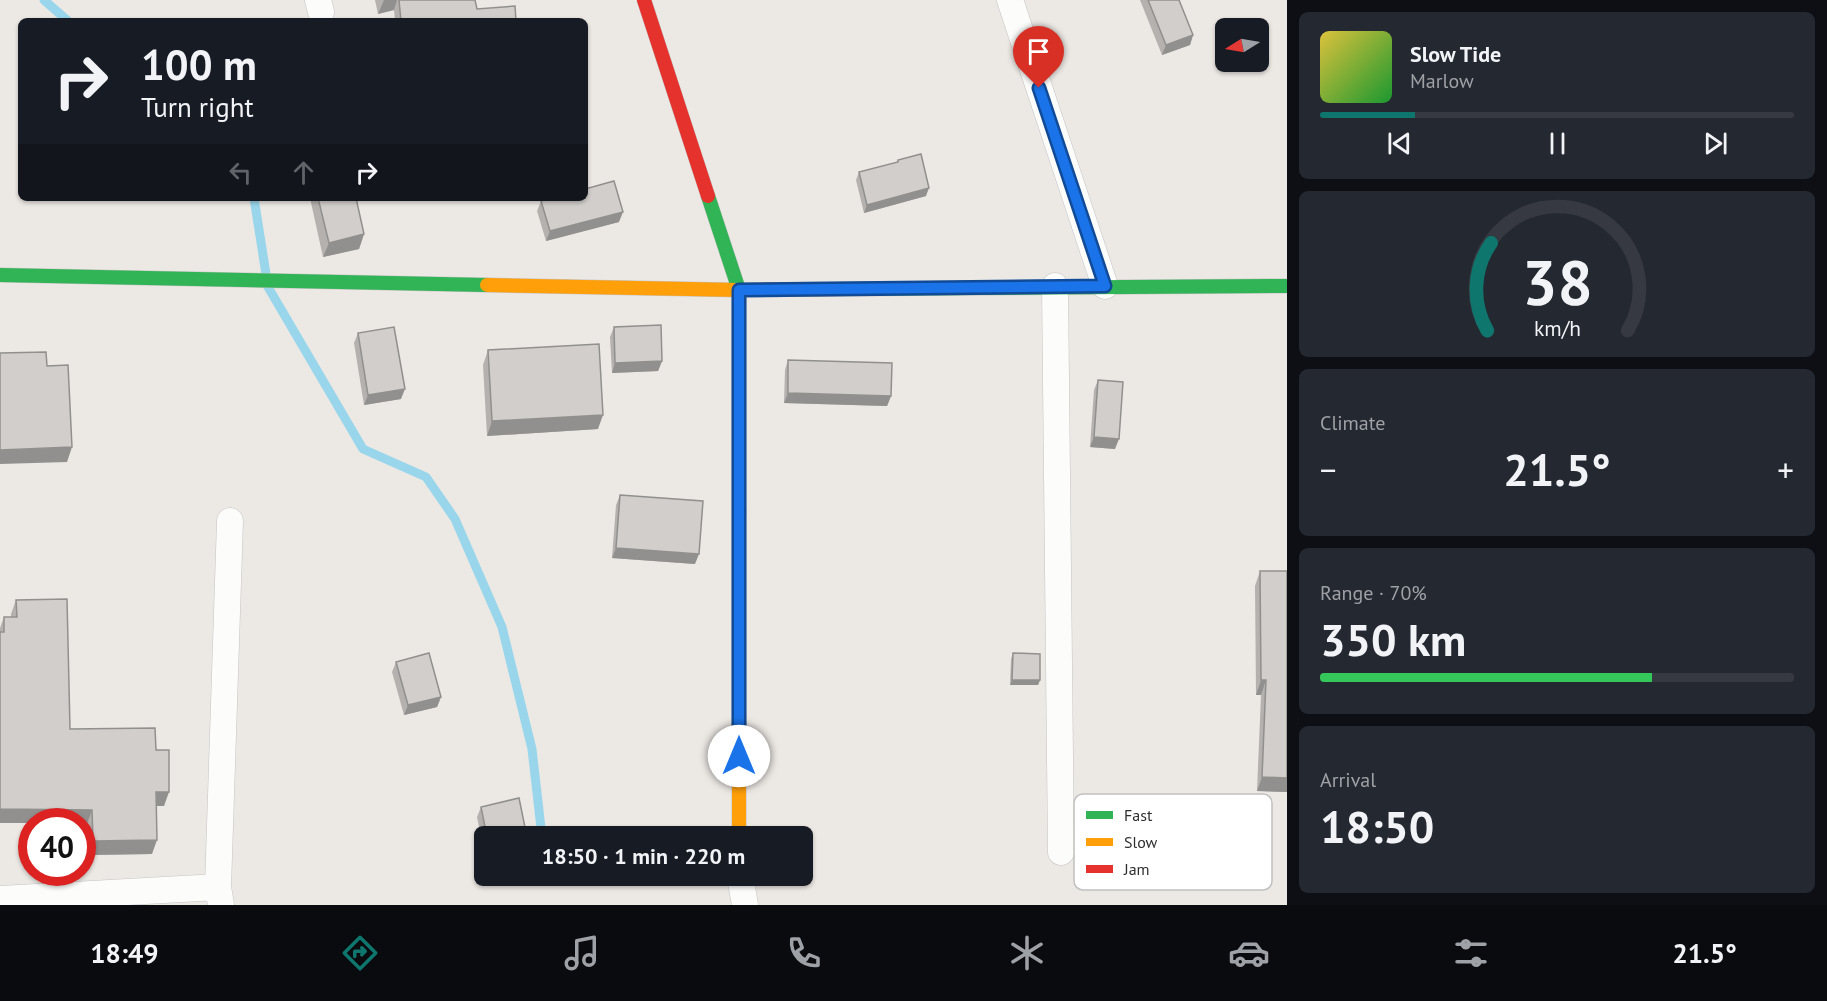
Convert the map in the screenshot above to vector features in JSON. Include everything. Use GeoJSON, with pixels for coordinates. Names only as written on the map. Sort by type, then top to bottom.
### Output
{"type":"FeatureCollection","features":[{"type":"Feature","properties":{"kind":"street"},"geometry":{"type":"LineString","coordinates":[[644,0],[739,290],[739,826]]}},
{"type":"Feature","properties":{"kind":"street"},"geometry":{"type":"LineString","coordinates":[[1010,0],[1105,286]]}},
{"type":"Feature","properties":{"kind":"street"},"geometry":{"type":"LineString","coordinates":[[0,275],[739,290],[1287,286]]}},
{"type":"Feature","properties":{"kind":"street"},"geometry":{"type":"LineString","coordinates":[[1055,286],[1061,852]]}},
{"type":"Feature","properties":{"kind":"street"},"geometry":{"type":"LineString","coordinates":[[0,899],[220,896],[230,521]]}},
{"type":"Feature","properties":{"kind":"street"},"geometry":{"type":"LineString","coordinates":[[742,886],[745,905]]}},
{"type":"Feature","properties":{"kind":"building"},"geometry":{"type":"Polygon","coordinates":[[[399,0],[475,0],[477,9],[515,6],[516,18],[401,18],[399,0]]]}},
{"type":"Feature","properties":{"kind":"building"},"geometry":{"type":"Polygon","coordinates":[[[1148,0],[1179,0],[1193,35],[1166,45],[1148,0]]]}},
{"type":"Feature","properties":{"kind":"building"},"geometry":{"type":"Polygon","coordinates":[[[921,154],[929,188],[867,205],[859,172],[921,154]]]}},
{"type":"Feature","properties":{"kind":"building"},"geometry":{"type":"Polygon","coordinates":[[[614,181],[623,212],[550,231],[541,201],[588,201],[588,188],[614,181]]]}},
{"type":"Feature","properties":{"kind":"building"},"geometry":{"type":"Polygon","coordinates":[[[319,201],[357,201],[364,234],[329,243],[319,201]]]}},
{"type":"Feature","properties":{"kind":"building"},"geometry":{"type":"Polygon","coordinates":[[[661,325],[662,361],[615,363],[614,327],[661,325]]]}},
{"type":"Feature","properties":{"kind":"building"},"geometry":{"type":"Polygon","coordinates":[[[394,327],[405,389],[368,395],[358,333],[394,327]]]}},
{"type":"Feature","properties":{"kind":"building"},"geometry":{"type":"Polygon","coordinates":[[[599,344],[603,415],[492,421],[488,350],[599,344]]]}},
{"type":"Feature","properties":{"kind":"building"},"geometry":{"type":"Polygon","coordinates":[[[46,352],[47,366],[68,365],[72,447],[0,450],[0,353],[46,352]]]}},
{"type":"Feature","properties":{"kind":"building"},"geometry":{"type":"Polygon","coordinates":[[[788,360],[892,363],[891,396],[788,393],[788,360]]]}},
{"type":"Feature","properties":{"kind":"building"},"geometry":{"type":"Polygon","coordinates":[[[1098,380],[1123,382],[1119,439],[1094,437],[1098,380]]]}},
{"type":"Feature","properties":{"kind":"building"},"geometry":{"type":"Polygon","coordinates":[[[620,495],[703,501],[699,554],[616,548],[620,495]]]}},
{"type":"Feature","properties":{"kind":"building"},"geometry":{"type":"Polygon","coordinates":[[[1260,571],[1287,571],[1287,778],[1262,777],[1266,680],[1261,680],[1260,571]]]}},
{"type":"Feature","properties":{"kind":"building"},"geometry":{"type":"Polygon","coordinates":[[[67,599],[70,729],[155,728],[156,750],[169,750],[169,792],[156,792],[157,840],[96,841],[96,808],[0,809],[0,632],[4,632],[4,617],[17,617],[16,600],[67,599]]]}},
{"type":"Feature","properties":{"kind":"building"},"geometry":{"type":"Polygon","coordinates":[[[429,653],[441,697],[408,705],[396,662],[429,653]]]}},
{"type":"Feature","properties":{"kind":"building"},"geometry":{"type":"Polygon","coordinates":[[[1013,653],[1040,654],[1040,680],[1012,680],[1013,653]]]}},
{"type":"Feature","properties":{"kind":"building"},"geometry":{"type":"Polygon","coordinates":[[[519,798],[525,826],[485,826],[481,807],[519,798]]]}},
{"type":"Feature","properties":{"kind":"waterway"},"geometry":{"type":"LineString","coordinates":[[44,0],[65,18]]}},
{"type":"Feature","properties":{"kind":"waterway"},"geometry":{"type":"LineString","coordinates":[[254,201],[266,274]]}},
{"type":"Feature","properties":{"kind":"waterway"},"geometry":{"type":"LineString","coordinates":[[268,287],[363,449],[426,477],[455,519],[502,627],[532,749],[541,826]]}},
{"type":"Feature","properties":{"kind":"traffic: fast"},"geometry":{"type":"LineString","coordinates":[[708,196],[739,290],[739,512]]}},
{"type":"Feature","properties":{"kind":"traffic: fast"},"geometry":{"type":"LineString","coordinates":[[0,275],[487,285]]}},
{"type":"Feature","properties":{"kind":"traffic: fast"},"geometry":{"type":"LineString","coordinates":[[842,289],[1287,286]]}},
{"type":"Feature","properties":{"kind":"traffic: slow"},"geometry":{"type":"LineString","coordinates":[[487,285],[739,290],[842,289]]}},
{"type":"Feature","properties":{"kind":"traffic: slow"},"geometry":{"type":"LineString","coordinates":[[739,512],[739,826]]}},
{"type":"Feature","properties":{"kind":"traffic: jam"},"geometry":{"type":"LineString","coordinates":[[644,0],[708,196]]}},
{"type":"Feature","properties":{"kind":"route"},"geometry":{"type":"LineString","coordinates":[[739,756],[739,290],[1105,286],[1039,88]]}}]}
